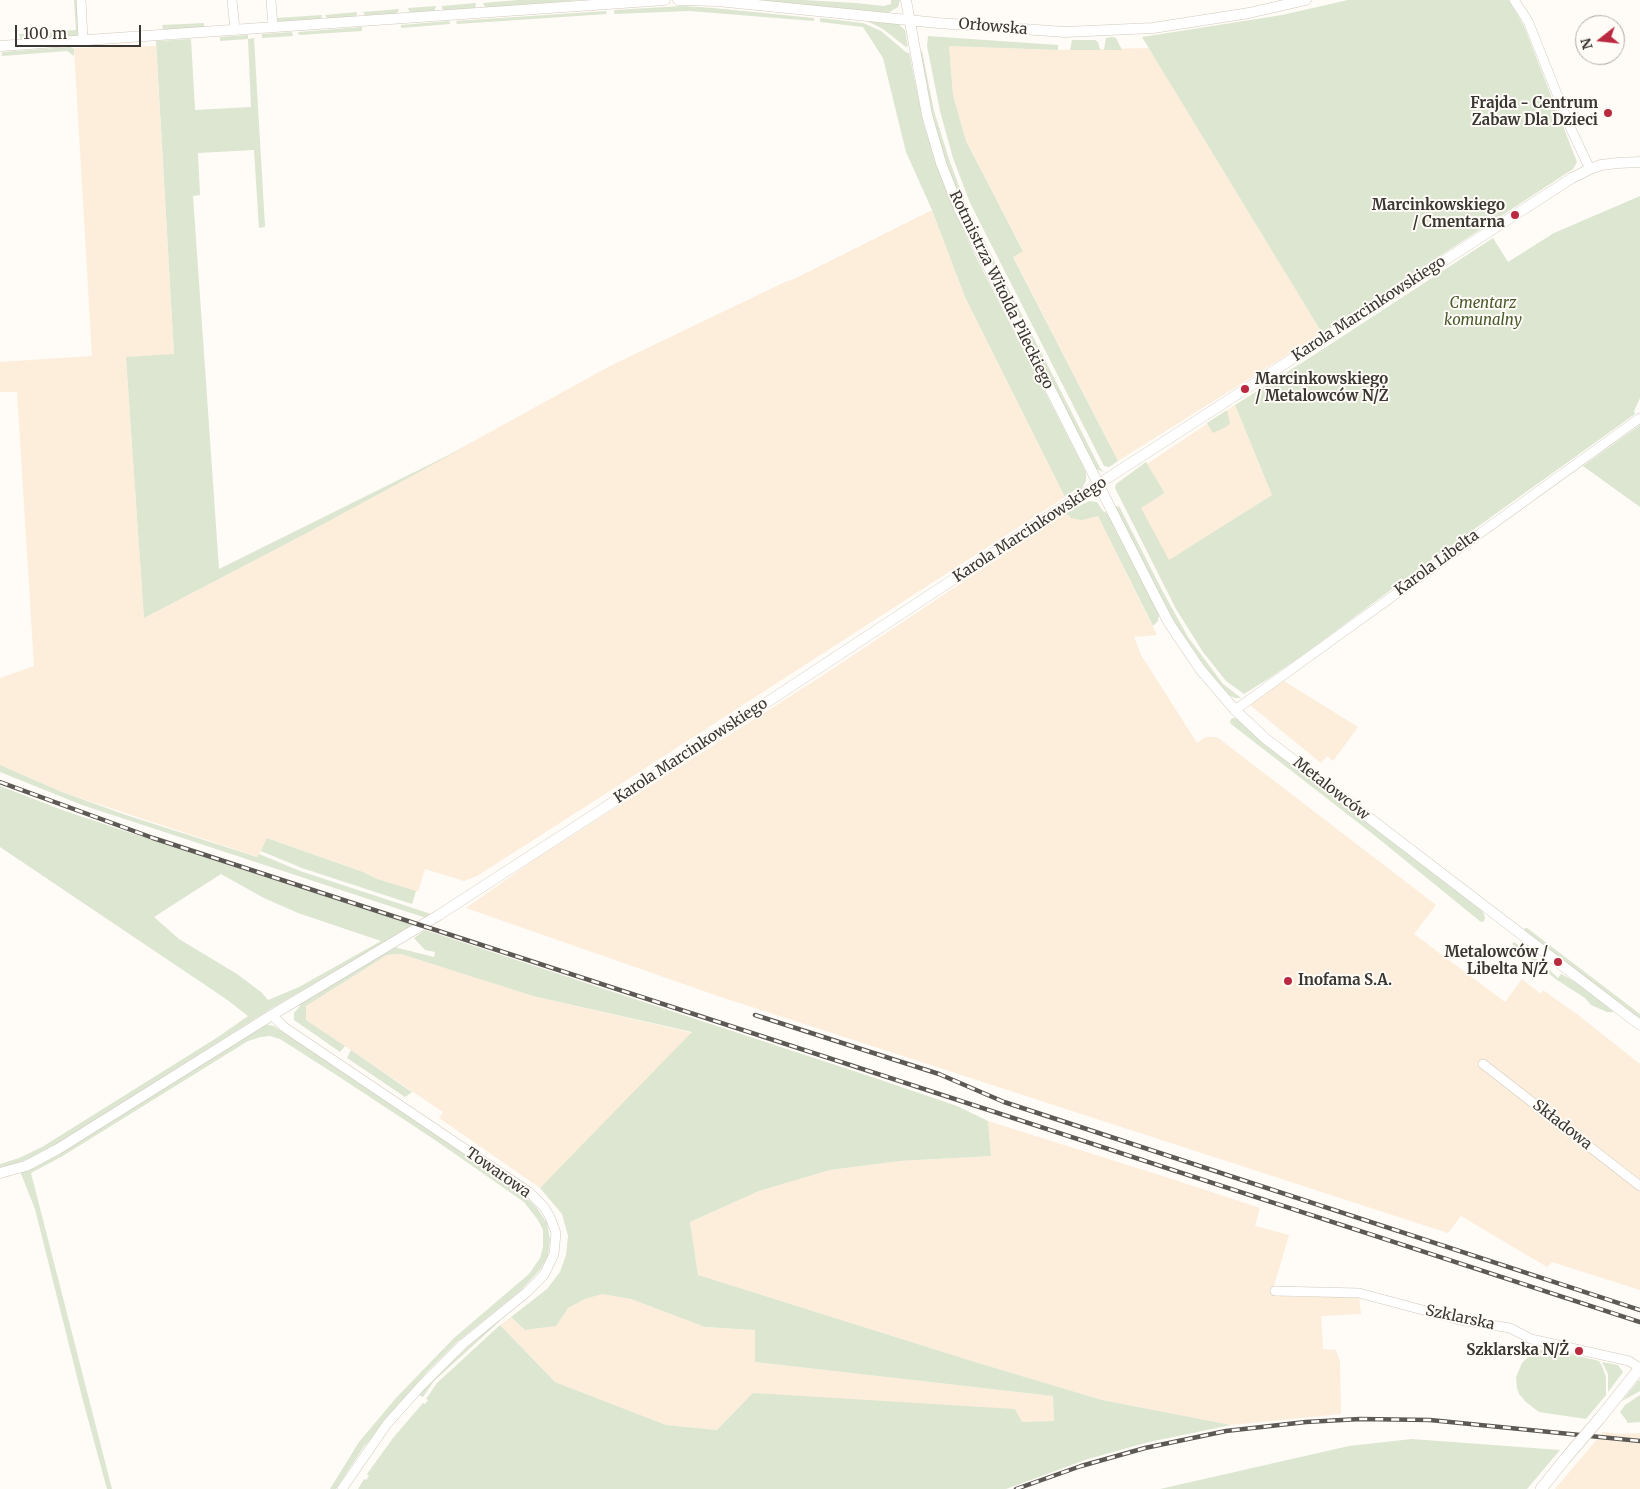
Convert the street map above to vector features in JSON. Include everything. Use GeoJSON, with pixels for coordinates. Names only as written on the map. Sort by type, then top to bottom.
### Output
{"type":"FeatureCollection","features":[{"type":"Feature","properties":{"kind":"main road"},"geometry":{"type":"LineString","coordinates":[[1541,1489],[1640,1368]]}},
{"type":"Feature","properties":{"kind":"street"},"geometry":{"type":"LineString","coordinates":[[81,0],[83,40]]}},
{"type":"Feature","properties":{"kind":"street"},"geometry":{"type":"LineString","coordinates":[[232,0],[235,30]]}},
{"type":"Feature","properties":{"kind":"street"},"geometry":{"type":"LineString","coordinates":[[271,0],[273,26]]}},
{"type":"Feature","properties":{"kind":"street"},"geometry":{"type":"LineString","coordinates":[[0,46],[666,0]]}},
{"type":"Feature","properties":{"kind":"street","name":"Orłowska"},"geometry":{"type":"LineString","coordinates":[[678,0],[1065,32],[1152,28],[1249,12],[1306,0]]}},
{"type":"Feature","properties":{"kind":"street","name":"Rotmistrza Witolda Pileckiego"},"geometry":{"type":"LineString","coordinates":[[906,0],[927,115],[941,163],[959,209],[1098,485]]}},
{"type":"Feature","properties":{"kind":"street"},"geometry":{"type":"LineString","coordinates":[[1514,0],[1528,21],[1570,127],[1590,169]]}},
{"type":"Feature","properties":{"kind":"street","name":"Karola Marcinkowskiego"},"geometry":{"type":"LineString","coordinates":[[0,1173],[26,1166],[58,1149],[272,1015],[429,921],[1499,225],[1590,169],[1609,164],[1640,162]]}},
{"type":"Feature","properties":{"kind":"street","name":"Karola Libelta"},"geometry":{"type":"LineString","coordinates":[[1235,710],[1640,418]]}},
{"type":"Feature","properties":{"kind":"street","name":"Metalowców"},"geometry":{"type":"LineString","coordinates":[[1098,485],[1170,623],[1200,669],[1235,710],[1277,747],[1640,1025]]}},
{"type":"Feature","properties":{"kind":"street","name":"Towarowa"},"geometry":{"type":"LineString","coordinates":[[272,1015],[284,1027],[528,1192],[544,1208],[556,1232],[554,1254],[544,1275],[527,1292],[463,1344],[421,1386],[382,1431],[342,1489]]}},
{"type":"Feature","properties":{"kind":"street","name":"Składowa"},"geometry":{"type":"LineString","coordinates":[[1483,1064],[1640,1186]]}},
{"type":"Feature","properties":{"kind":"street","name":"Szklarska"},"geometry":{"type":"LineString","coordinates":[[1276,1291],[1359,1293],[1460,1320],[1510,1328],[1531,1339],[1629,1361],[1640,1368]]}},
{"type":"Feature","properties":{"kind":"shaded area"},"geometry":{"type":"Polygon","coordinates":[[[156,46],[174,355],[126,357],[144,618],[307,533],[610,366],[794,279],[932,210],[965,297],[1065,497],[477,876],[464,881],[425,869],[418,892],[377,879],[363,872],[268,838],[258,857],[62,792],[0,765],[0,678],[34,666],[17,392],[0,392],[0,362],[92,356],[74,48],[156,46]]]}},
{"type":"Feature","properties":{"kind":"shaded area"},"geometry":{"type":"Polygon","coordinates":[[[949,46],[1058,50],[1149,48],[1322,333],[1118,461],[1013,256],[1023,250],[966,141],[953,95],[949,46]]]}},
{"type":"Feature","properties":{"kind":"shaded area"},"geometry":{"type":"Polygon","coordinates":[[[1235,405],[1272,495],[1168,561],[1140,508],[1164,492],[1147,464],[1235,405]]]}},
{"type":"Feature","properties":{"kind":"shaded area"},"geometry":{"type":"Polygon","coordinates":[[[1066,513],[1071,518],[1098,516],[1157,635],[1134,637],[1141,655],[1197,743],[1206,737],[1217,737],[1436,905],[1414,934],[1505,1002],[1522,979],[1541,994],[1543,990],[1578,1015],[1640,1064],[1640,1290],[1552,1262],[1547,1267],[1461,1216],[1448,1233],[718,996],[466,908],[534,860],[825,674],[1066,513]]]}},
{"type":"Feature","properties":{"kind":"shaded area"},"geometry":{"type":"Polygon","coordinates":[[[1284,681],[1358,727],[1333,761],[1327,756],[1321,763],[1250,705],[1284,681]]]}},
{"type":"Feature","properties":{"kind":"shaded area"},"geometry":{"type":"Polygon","coordinates":[[[401,954],[533,996],[693,1033],[540,1188],[439,1118],[443,1112],[306,1020],[306,1006],[387,955],[401,954]]]}},
{"type":"Feature","properties":{"kind":"shaded area"},"geometry":{"type":"Polygon","coordinates":[[[988,1121],[1260,1208],[1255,1226],[1289,1235],[1274,1286],[1275,1295],[1295,1297],[1359,1296],[1361,1314],[1321,1316],[1323,1349],[1336,1350],[1340,1361],[1341,1414],[1231,1425],[1102,1400],[698,1275],[690,1222],[759,1191],[830,1170],[899,1161],[991,1156],[988,1121]]]}},
{"type":"Feature","properties":{"kind":"shaded area"},"geometry":{"type":"Polygon","coordinates":[[[602,1294],[631,1299],[705,1327],[756,1330],[755,1362],[1053,1396],[1054,1421],[1022,1422],[754,1393],[717,1430],[666,1425],[555,1382],[500,1325],[511,1317],[525,1330],[556,1326],[568,1308],[585,1299],[602,1294]]]}},
{"type":"Feature","properties":{"kind":"shaded area"},"geometry":{"type":"Polygon","coordinates":[[[1603,1432],[1640,1433],[1640,1489],[1555,1489],[1603,1432]]]}},
{"type":"Feature","properties":{"kind":"green space"},"geometry":{"type":"Polygon","coordinates":[[[74,0],[77,0],[80,30],[77,36],[21,41],[19,34],[76,30],[74,0]]]}},
{"type":"Feature","properties":{"kind":"green space"},"geometry":{"type":"Polygon","coordinates":[[[519,0],[581,0],[486,9],[483,3],[519,0]]]}},
{"type":"Feature","properties":{"kind":"green space"},"geometry":{"type":"Polygon","coordinates":[[[743,0],[803,0],[884,6],[891,4],[891,0],[900,0],[898,7],[888,13],[743,0]]]}},
{"type":"Feature","properties":{"kind":"green space"},"geometry":{"type":"Polygon","coordinates":[[[1348,0],[1509,0],[1524,26],[1577,162],[1573,169],[1322,333],[1142,37],[1282,15],[1348,0]]]}},
{"type":"Feature","properties":{"kind":"green space"},"geometry":{"type":"Polygon","coordinates":[[[476,3],[475,9],[443,11],[442,6],[476,3]]]}},
{"type":"Feature","properties":{"kind":"green space"},"geometry":{"type":"Polygon","coordinates":[[[436,6],[434,12],[410,13],[408,8],[436,6]]]}},
{"type":"Feature","properties":{"kind":"green space"},"geometry":{"type":"Polygon","coordinates":[[[683,6],[814,18],[814,21],[689,11],[614,14],[614,10],[683,6]]]}},
{"type":"Feature","properties":{"kind":"green space"},"geometry":{"type":"Polygon","coordinates":[[[399,9],[397,14],[366,17],[363,12],[399,9]]]}},
{"type":"Feature","properties":{"kind":"green space"},"geometry":{"type":"Polygon","coordinates":[[[606,11],[607,14],[457,24],[456,21],[606,11]]]}},
{"type":"Feature","properties":{"kind":"green space"},"geometry":{"type":"Polygon","coordinates":[[[357,12],[356,17],[327,19],[325,15],[357,12]]]}},
{"type":"Feature","properties":{"kind":"green space"},"geometry":{"type":"Polygon","coordinates":[[[322,15],[321,19],[278,22],[277,18],[322,15]]]}},
{"type":"Feature","properties":{"kind":"green space"},"geometry":{"type":"Polygon","coordinates":[[[820,18],[863,23],[881,31],[907,53],[909,52],[924,125],[952,205],[975,255],[1086,472],[1086,481],[1077,492],[1076,489],[1065,497],[965,297],[932,210],[906,152],[883,58],[863,27],[820,22],[820,18]]]}},
{"type":"Feature","properties":{"kind":"green space"},"geometry":{"type":"Polygon","coordinates":[[[865,20],[897,23],[905,30],[908,47],[883,29],[865,20]]]}},
{"type":"Feature","properties":{"kind":"green space"},"geometry":{"type":"Polygon","coordinates":[[[449,21],[450,24],[401,28],[401,25],[449,21]]]}},
{"type":"Feature","properties":{"kind":"green space"},"geometry":{"type":"Polygon","coordinates":[[[204,23],[204,28],[164,31],[162,25],[204,23]]]}},
{"type":"Feature","properties":{"kind":"green space"},"geometry":{"type":"Polygon","coordinates":[[[362,27],[362,31],[299,35],[298,32],[362,27]]]}},
{"type":"Feature","properties":{"kind":"green space"},"geometry":{"type":"Polygon","coordinates":[[[292,32],[293,36],[262,38],[262,34],[292,32]]]}},
{"type":"Feature","properties":{"kind":"green space"},"geometry":{"type":"Polygon","coordinates":[[[248,35],[248,39],[220,41],[220,37],[248,35]]]}},
{"type":"Feature","properties":{"kind":"green space"},"geometry":{"type":"Polygon","coordinates":[[[928,36],[1058,45],[1058,50],[949,46],[953,95],[966,141],[1023,251],[1013,257],[1118,461],[1109,467],[1104,466],[970,203],[953,158],[940,111],[927,46],[928,36]]]}},
{"type":"Feature","properties":{"kind":"green space"},"geometry":{"type":"Polygon","coordinates":[[[254,38],[265,227],[259,228],[254,150],[198,153],[200,195],[193,196],[219,569],[463,448],[307,533],[144,618],[126,357],[174,354],[156,41],[191,39],[195,110],[251,107],[248,39],[254,38]]]}},
{"type":"Feature","properties":{"kind":"green space"},"geometry":{"type":"Polygon","coordinates":[[[1106,38],[1116,38],[1122,50],[1104,50],[1106,38]]]}},
{"type":"Feature","properties":{"kind":"green space"},"geometry":{"type":"Polygon","coordinates":[[[1072,40],[1095,40],[1098,42],[1100,50],[1070,50],[1072,40]]]}},
{"type":"Feature","properties":{"kind":"green space"},"geometry":{"type":"Polygon","coordinates":[[[70,47],[74,49],[74,56],[67,51],[2,56],[2,52],[70,47]]]}},
{"type":"Feature","properties":{"kind":"green space"},"geometry":{"type":"Polygon","coordinates":[[[919,51],[922,51],[934,111],[966,205],[1100,468],[1104,472],[1096,469],[962,208],[930,113],[919,51]]]}},
{"type":"Feature","properties":{"kind":"green space","name":"Cmentarz komunalny"},"geometry":{"type":"Polygon","coordinates":[[[1640,196],[1640,398],[1634,411],[1635,414],[1268,679],[1244,694],[1226,681],[1203,652],[1176,609],[1115,488],[1116,484],[1146,462],[1164,492],[1141,508],[1169,560],[1272,495],[1235,405],[1493,238],[1508,262],[1554,233],[1640,196]]]}},
{"type":"Feature","properties":{"kind":"green space"},"geometry":{"type":"Polygon","coordinates":[[[1227,410],[1230,423],[1213,433],[1207,423],[1227,410]]]}},
{"type":"Feature","properties":{"kind":"green space"},"geometry":{"type":"Polygon","coordinates":[[[1640,425],[1640,507],[1583,466],[1640,425]]]}},
{"type":"Feature","properties":{"kind":"green space"},"geometry":{"type":"Polygon","coordinates":[[[1089,501],[1097,502],[1103,511],[1107,513],[1159,614],[1158,621],[1153,626],[1098,516],[1082,520],[1071,518],[1066,513],[1089,501]]]}},
{"type":"Feature","properties":{"kind":"green space"},"geometry":{"type":"Polygon","coordinates":[[[1119,506],[1188,637],[1223,684],[1241,698],[1235,698],[1227,694],[1177,627],[1115,507],[1119,506]]]}},
{"type":"Feature","properties":{"kind":"green space"},"geometry":{"type":"Polygon","coordinates":[[[1232,718],[1238,719],[1482,910],[1485,917],[1484,921],[1481,922],[1374,835],[1231,724],[1232,718]]]}},
{"type":"Feature","properties":{"kind":"green space"},"geometry":{"type":"Polygon","coordinates":[[[0,765],[62,792],[126,815],[257,857],[259,854],[300,871],[431,914],[426,918],[82,805],[0,772],[0,765]]]}},
{"type":"Feature","properties":{"kind":"green space"},"geometry":{"type":"Polygon","coordinates":[[[0,786],[65,811],[414,925],[272,1008],[40,1155],[0,1169],[0,1164],[19,1158],[42,1147],[218,1037],[248,1016],[226,999],[0,847],[0,786]],[[221,874],[154,917],[179,939],[237,974],[261,992],[268,1000],[299,987],[381,941],[298,913],[264,898],[221,874]]]}},
{"type":"Feature","properties":{"kind":"green space"},"geometry":{"type":"Polygon","coordinates":[[[267,838],[363,872],[377,879],[416,891],[412,904],[302,868],[261,851],[267,838]]]}},
{"type":"Feature","properties":{"kind":"green space"},"geometry":{"type":"Polygon","coordinates":[[[1525,928],[1640,1014],[1640,1018],[1524,930],[1525,928]]]}},
{"type":"Feature","properties":{"kind":"green space"},"geometry":{"type":"Polygon","coordinates":[[[425,930],[878,1079],[957,1106],[988,1121],[991,1156],[899,1161],[830,1170],[759,1191],[690,1222],[698,1275],[1102,1400],[1231,1425],[1149,1442],[1088,1459],[1006,1489],[358,1489],[364,1479],[366,1480],[369,1476],[367,1474],[393,1438],[423,1403],[425,1404],[428,1400],[426,1399],[437,1383],[500,1325],[555,1382],[666,1425],[717,1430],[753,1393],[1015,1409],[1022,1422],[1054,1421],[1053,1396],[755,1362],[755,1330],[705,1327],[631,1299],[602,1294],[585,1299],[568,1308],[556,1326],[525,1330],[511,1317],[547,1289],[560,1272],[566,1255],[568,1236],[562,1214],[540,1188],[692,1032],[533,996],[401,954],[387,955],[306,1006],[306,1020],[345,1046],[340,1052],[294,1020],[294,1013],[300,1006],[299,1003],[394,947],[434,957],[435,952],[425,950],[414,938],[425,930]]]}},
{"type":"Feature","properties":{"kind":"green space"},"geometry":{"type":"Polygon","coordinates":[[[1514,942],[1558,978],[1561,974],[1581,985],[1614,1012],[1607,1012],[1591,1005],[1585,998],[1557,980],[1512,944],[1514,942]]]}},
{"type":"Feature","properties":{"kind":"green space"},"geometry":{"type":"Polygon","coordinates":[[[264,1024],[274,1026],[489,1170],[529,1200],[547,1223],[550,1240],[548,1256],[540,1270],[520,1291],[458,1341],[427,1372],[363,1448],[336,1489],[330,1489],[359,1442],[396,1398],[454,1338],[529,1274],[540,1258],[543,1247],[543,1230],[524,1202],[341,1078],[280,1039],[270,1036],[248,1041],[61,1157],[31,1173],[112,1489],[107,1489],[35,1209],[20,1171],[264,1024]]]}},
{"type":"Feature","properties":{"kind":"green space"},"geometry":{"type":"Polygon","coordinates":[[[351,1050],[412,1092],[405,1097],[347,1058],[351,1050]]]}},
{"type":"Feature","properties":{"kind":"green space"},"geometry":{"type":"Polygon","coordinates":[[[497,1321],[500,1321],[434,1381],[423,1397],[419,1395],[432,1379],[497,1321]]]}},
{"type":"Feature","properties":{"kind":"green space"},"geometry":{"type":"Polygon","coordinates":[[[1549,1349],[1599,1361],[1602,1366],[1606,1377],[1606,1395],[1586,1419],[1539,1412],[1519,1394],[1516,1377],[1522,1363],[1532,1353],[1549,1349]]]}},
{"type":"Feature","properties":{"kind":"green space"},"geometry":{"type":"Polygon","coordinates":[[[1602,1362],[1618,1365],[1623,1372],[1608,1392],[1608,1374],[1602,1362]]]}},
{"type":"Feature","properties":{"kind":"green space"},"geometry":{"type":"Polygon","coordinates":[[[1640,1380],[1640,1391],[1622,1401],[1638,1381],[1640,1380]]]}},
{"type":"Feature","properties":{"kind":"green space"},"geometry":{"type":"Polygon","coordinates":[[[1640,1395],[1640,1422],[1627,1423],[1620,1412],[1625,1405],[1640,1395]]]}},
{"type":"Feature","properties":{"kind":"green space"},"geometry":{"type":"Polygon","coordinates":[[[1412,1439],[1560,1450],[1527,1489],[1160,1489],[1349,1446],[1412,1439]]]}},
{"type":"Feature","properties":{"kind":"railway"},"geometry":{"type":"LineString","coordinates":[[0,782],[153,838],[1640,1322]]}},
{"type":"Feature","properties":{"kind":"railway"},"geometry":{"type":"LineString","coordinates":[[755,1015],[939,1074],[1004,1102],[1640,1310]]}},
{"type":"Feature","properties":{"kind":"railway"},"geometry":{"type":"LineString","coordinates":[[1016,1489],[1081,1466],[1145,1448],[1226,1431],[1306,1422],[1360,1419],[1430,1420],[1640,1441]]}},
{"type":"Feature","properties":{"kind":"place","name":"Frajda - Centrum Zabaw Dla Dzieci"},"geometry":{"type":"Point","coordinates":[1608,113]}},
{"type":"Feature","properties":{"kind":"place","name":"Marcinkowskiego / Cmentarna"},"geometry":{"type":"Point","coordinates":[1515,215]}},
{"type":"Feature","properties":{"kind":"place","name":"Marcinkowskiego / Metalowców N/Ż"},"geometry":{"type":"Point","coordinates":[1245,389]}},
{"type":"Feature","properties":{"kind":"place","name":"Metalowców / Libelta N/Ż"},"geometry":{"type":"Point","coordinates":[1558,962]}},
{"type":"Feature","properties":{"kind":"place","name":"Inofama S.A."},"geometry":{"type":"Point","coordinates":[1288,981]}},
{"type":"Feature","properties":{"kind":"place","name":"Szklarska N/Ż"},"geometry":{"type":"Point","coordinates":[1579,1351]}}]}
